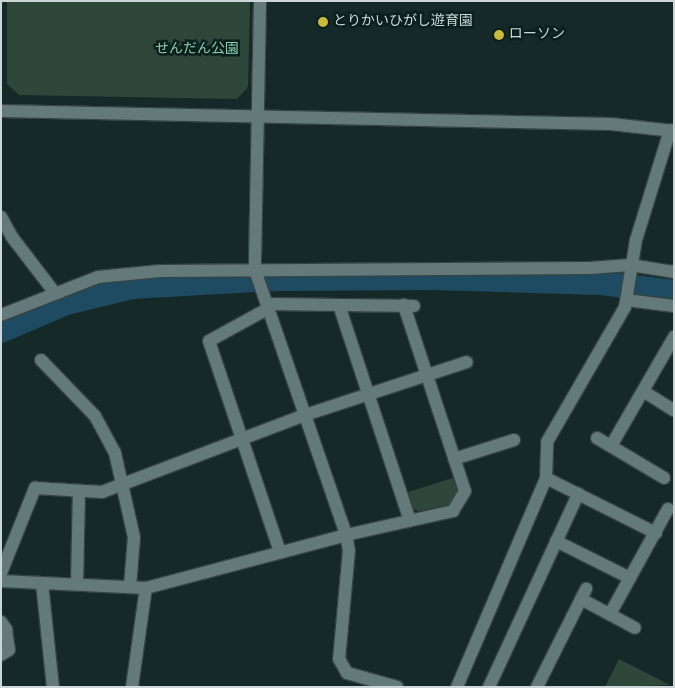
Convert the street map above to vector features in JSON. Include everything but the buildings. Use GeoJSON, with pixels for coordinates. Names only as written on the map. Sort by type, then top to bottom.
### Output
{"type":"FeatureCollection","features":[{"type":"Feature","properties":{"kind":"street"},"geometry":{"type":"LineString","coordinates":[[260,1],[255,270],[346,535],[349,550],[338,659],[347,673],[397,687]]}},
{"type":"Feature","properties":{"kind":"street"},"geometry":{"type":"LineString","coordinates":[[1,111],[259,115],[673,127],[630,265],[626,298],[547,442],[546,478],[457,687]]}},
{"type":"Feature","properties":{"kind":"street"},"geometry":{"type":"LineString","coordinates":[[1,218],[12,237],[55,293]]}},
{"type":"Feature","properties":{"kind":"street"},"geometry":{"type":"LineString","coordinates":[[1,315],[98,277],[160,271],[590,268],[630,265],[674,272]]}},
{"type":"Feature","properties":{"kind":"street"},"geometry":{"type":"LineString","coordinates":[[626,298],[674,306]]}},
{"type":"Feature","properties":{"kind":"street"},"geometry":{"type":"LineString","coordinates":[[339,305],[367,395],[410,521]]}},
{"type":"Feature","properties":{"kind":"street"},"geometry":{"type":"LineString","coordinates":[[1,581],[146,588],[346,535],[453,511],[465,491],[426,377],[409,306],[268,306],[209,341],[280,552]]}},
{"type":"Feature","properties":{"kind":"street"},"geometry":{"type":"LineString","coordinates":[[611,446],[674,337]]}},
{"type":"Feature","properties":{"kind":"street"},"geometry":{"type":"LineString","coordinates":[[41,360],[95,416],[115,453],[134,536],[130,587]]}},
{"type":"Feature","properties":{"kind":"street"},"geometry":{"type":"LineString","coordinates":[[1,573],[36,488],[102,492],[305,415],[426,377],[467,362]]}},
{"type":"Feature","properties":{"kind":"street"},"geometry":{"type":"LineString","coordinates":[[643,391],[674,410]]}},
{"type":"Feature","properties":{"kind":"street"},"geometry":{"type":"LineString","coordinates":[[597,438],[664,478]]}},
{"type":"Feature","properties":{"kind":"street"},"geometry":{"type":"LineString","coordinates":[[454,458],[514,440]]}},
{"type":"Feature","properties":{"kind":"street"},"geometry":{"type":"LineString","coordinates":[[546,478],[656,533]]}},
{"type":"Feature","properties":{"kind":"street"},"geometry":{"type":"LineString","coordinates":[[77,584],[80,491]]}},
{"type":"Feature","properties":{"kind":"street"},"geometry":{"type":"LineString","coordinates":[[489,687],[578,494]]}},
{"type":"Feature","properties":{"kind":"street"},"geometry":{"type":"LineString","coordinates":[[610,614],[668,510]]}},
{"type":"Feature","properties":{"kind":"street"},"geometry":{"type":"LineString","coordinates":[[556,541],[630,578]]}},
{"type":"Feature","properties":{"kind":"street"},"geometry":{"type":"LineString","coordinates":[[42,582],[53,687]]}},
{"type":"Feature","properties":{"kind":"street"},"geometry":{"type":"LineString","coordinates":[[132,687],[146,588]]}},
{"type":"Feature","properties":{"kind":"street"},"geometry":{"type":"LineString","coordinates":[[537,687],[583,594],[610,614],[635,628]]}},
{"type":"Feature","properties":{"kind":"street"},"geometry":{"type":"LineString","coordinates":[[1,622],[6,628],[9,650],[1,655]]}},
{"type":"Feature","properties":{"kind":"green space","name":"せんだん公園"},"geometry":{"type":"Polygon","coordinates":[[[7,1],[250,1],[248,87],[237,99],[19,95],[7,84],[7,1]]]}},
{"type":"Feature","properties":{"kind":"green space"},"geometry":{"type":"Polygon","coordinates":[[[456,477],[460,487],[451,504],[419,511],[411,508],[405,493],[456,477]]]}},
{"type":"Feature","properties":{"kind":"green space"},"geometry":{"type":"Polygon","coordinates":[[[619,659],[670,685],[605,687],[619,659]]]}},
{"type":"Feature","properties":{"kind":"waterway"},"geometry":{"type":"LineString","coordinates":[[1,331],[66,303],[132,287],[276,279],[433,278],[601,283],[674,292]]}},
{"type":"Feature","properties":{"kind":"place","name":"とりかいひがし遊育園"},"geometry":{"type":"Point","coordinates":[323,22]}},
{"type":"Feature","properties":{"kind":"place","name":"ローソン"},"geometry":{"type":"Point","coordinates":[499,35]}}]}
